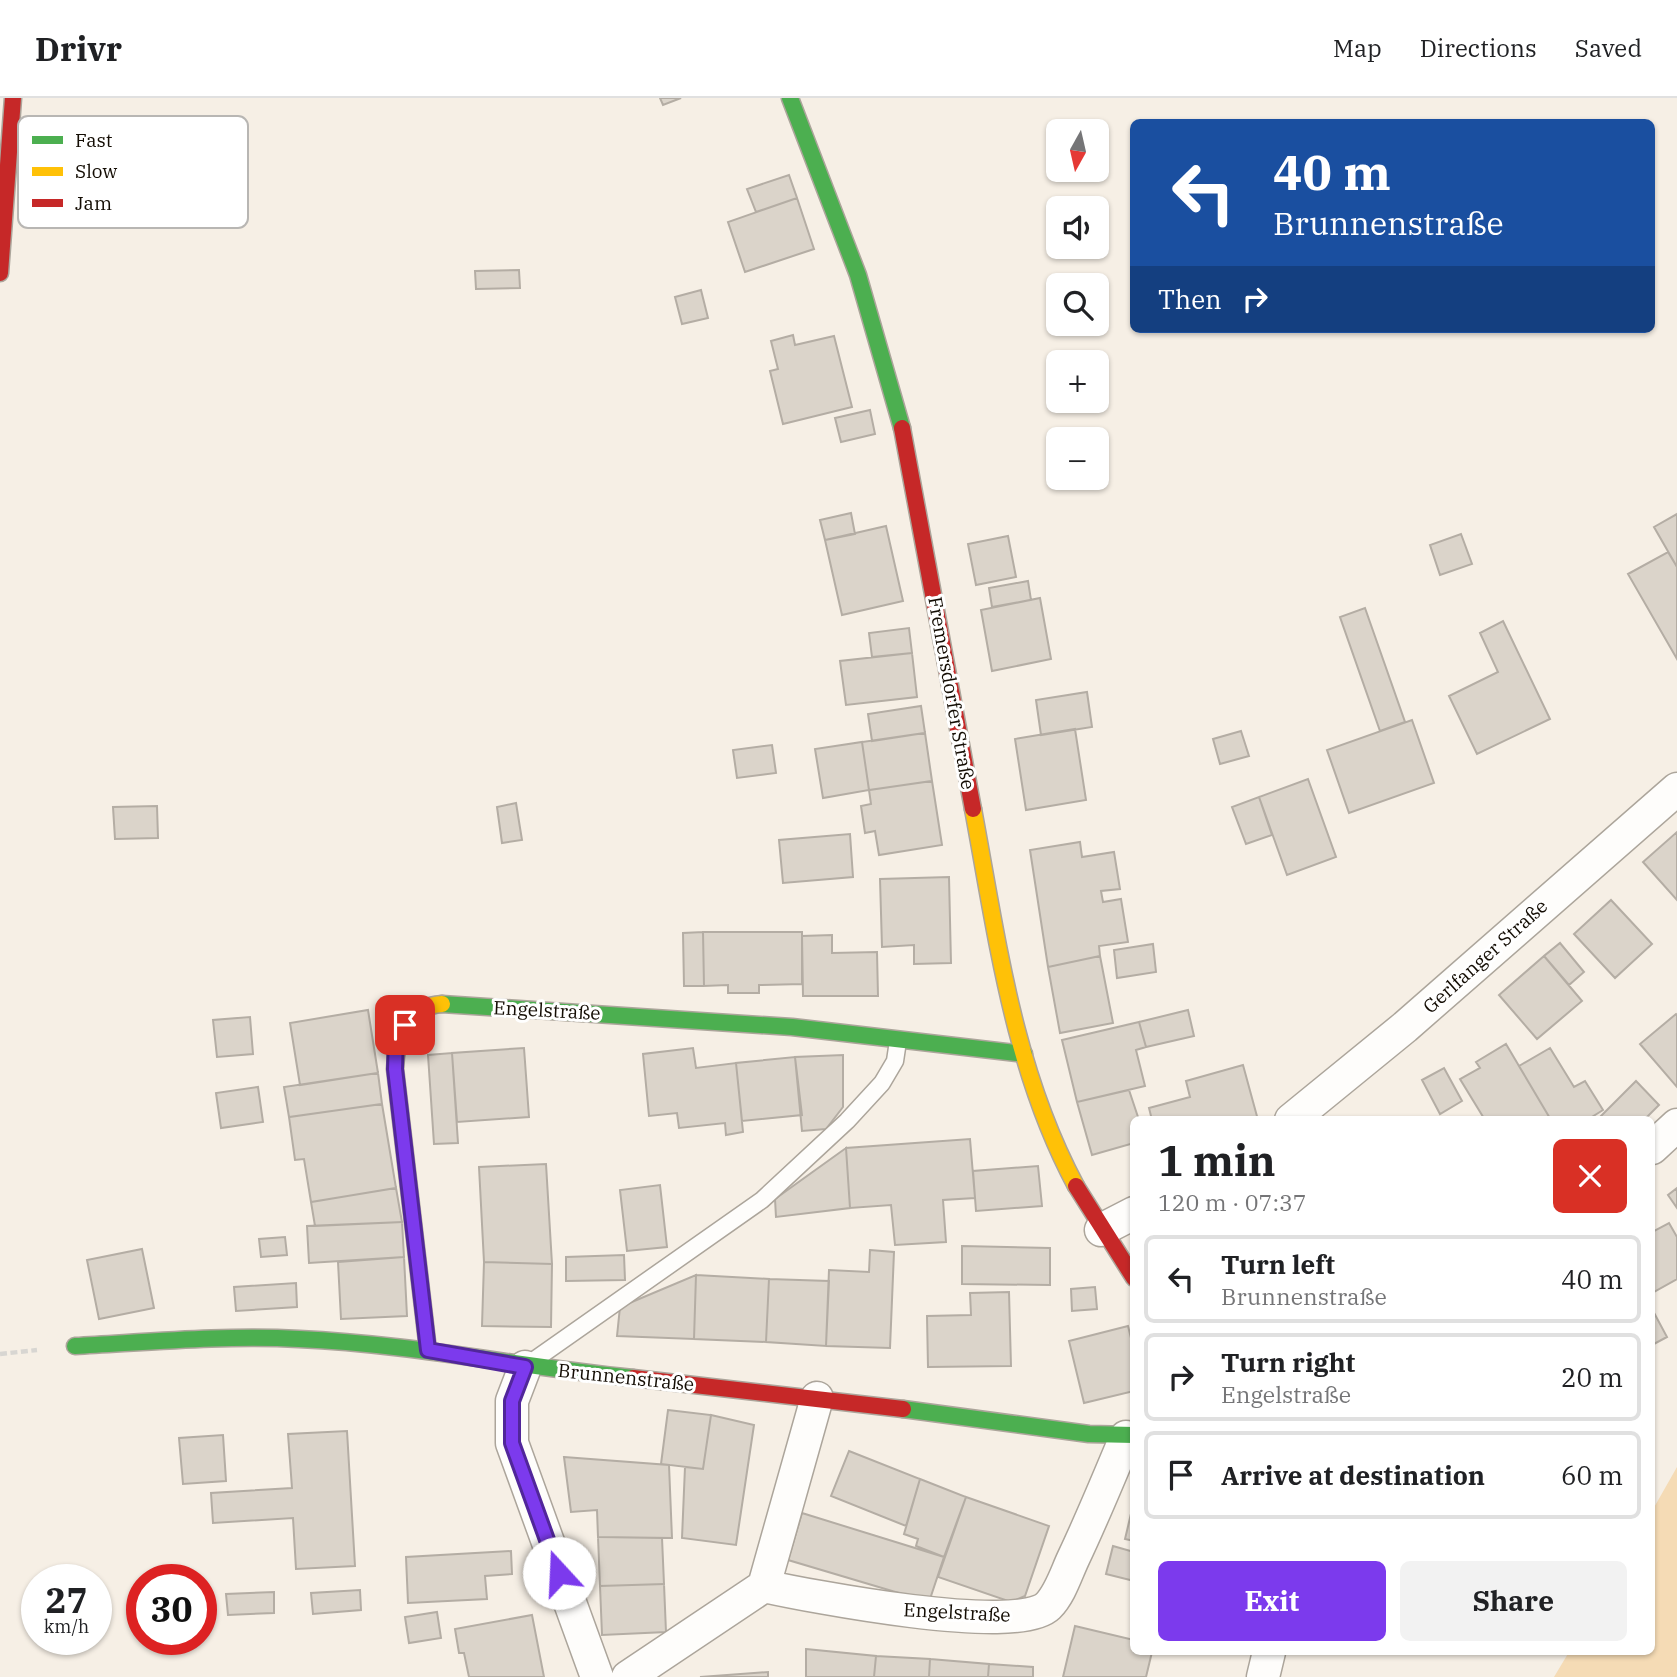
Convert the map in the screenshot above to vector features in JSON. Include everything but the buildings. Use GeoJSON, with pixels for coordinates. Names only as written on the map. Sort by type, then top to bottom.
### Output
{"type":"FeatureCollection","features":[{"type":"Feature","properties":{"kind":"street"},"geometry":{"type":"LineString","coordinates":[[0,273],[13,98]]}},
{"type":"Feature","properties":{"kind":"street","name":"Fremersdorfer Straße"},"geometry":{"type":"LineString","coordinates":[[790,98],[848,243],[885,357],[908,455],[1002,965],[1024,1054],[1057,1148],[1101,1230],[1130,1272]]}},
{"type":"Feature","properties":{"kind":"street","name":"Gerlfanger Straße"},"geometry":{"type":"LineString","coordinates":[[1296,1116],[1405,1027],[1677,789]]}},
{"type":"Feature","properties":{"kind":"street","name":"Engelstraße"},"geometry":{"type":"LineString","coordinates":[[428,1350],[395,1069],[396,1038],[415,1013],[437,1004],[596,1012],[792,1027],[1024,1054]]}},
{"type":"Feature","properties":{"kind":"street"},"geometry":{"type":"LineString","coordinates":[[1655,1145],[1677,1125]]}},
{"type":"Feature","properties":{"kind":"street"},"geometry":{"type":"LineString","coordinates":[[1101,1230],[1130,1215]]}},
{"type":"Feature","properties":{"kind":"street","name":"Brunnenstraße"},"geometry":{"type":"LineString","coordinates":[[75,1346],[210,1338],[299,1339],[428,1350],[525,1367],[817,1398],[1130,1436]]}},
{"type":"Feature","properties":{"kind":"street"},"geometry":{"type":"LineString","coordinates":[[525,1367],[512,1401],[512,1443],[597,1677]]}},
{"type":"Feature","properties":{"kind":"street"},"geometry":{"type":"LineString","coordinates":[[628,1677],[764,1586],[817,1398]]}},
{"type":"Feature","properties":{"kind":"street","name":"Engelstraße"},"geometry":{"type":"LineString","coordinates":[[764,1586],[918,1612],[985,1616],[1026,1615],[1046,1608],[1056,1595],[1130,1436]]}},
{"type":"Feature","properties":{"kind":"street"},"geometry":{"type":"LineString","coordinates":[[1263,1677],[1268,1655]]}},
{"type":"Feature","properties":{"kind":"lane"},"geometry":{"type":"LineString","coordinates":[[525,1367],[762,1200],[847,1121],[882,1083],[895,1061],[898,1041]]}},
{"type":"Feature","properties":{"kind":"shaded area"},"geometry":{"type":"Polygon","coordinates":[[[1677,1467],[1677,1677],[1554,1677],[1567,1655],[1655,1655],[1655,1506],[1677,1467]]]}},
{"type":"Feature","properties":{"kind":"traffic: fast"},"geometry":{"type":"LineString","coordinates":[[790,98],[858,275],[902,428]]}},
{"type":"Feature","properties":{"kind":"traffic: fast"},"geometry":{"type":"LineString","coordinates":[[442,1004],[792,1027],[1024,1054]]}},
{"type":"Feature","properties":{"kind":"traffic: fast"},"geometry":{"type":"LineString","coordinates":[[75,1346],[215,1338],[299,1339],[383,1346],[633,1378]]}},
{"type":"Feature","properties":{"kind":"traffic: fast"},"geometry":{"type":"LineString","coordinates":[[903,1409],[1089,1434],[1130,1435]]}},
{"type":"Feature","properties":{"kind":"traffic: slow"},"geometry":{"type":"LineString","coordinates":[[973,809],[1000,954],[1022,1049],[1054,1141],[1076,1186]]}},
{"type":"Feature","properties":{"kind":"traffic: slow"},"geometry":{"type":"LineString","coordinates":[[428,1350],[395,1069],[405,1026],[420,1011],[442,1004]]}},
{"type":"Feature","properties":{"kind":"traffic: jam"},"geometry":{"type":"LineString","coordinates":[[0,273],[13,98]]}},
{"type":"Feature","properties":{"kind":"traffic: jam"},"geometry":{"type":"LineString","coordinates":[[902,428],[973,809]]}},
{"type":"Feature","properties":{"kind":"traffic: jam"},"geometry":{"type":"LineString","coordinates":[[1076,1186],[1130,1272]]}},
{"type":"Feature","properties":{"kind":"traffic: jam"},"geometry":{"type":"LineString","coordinates":[[633,1378],[903,1409]]}},
{"type":"Feature","properties":{"kind":"route"},"geometry":{"type":"LineString","coordinates":[[405,1025],[396,1038],[395,1069],[428,1350],[525,1367],[512,1401],[512,1443],[559,1573]]}}]}
